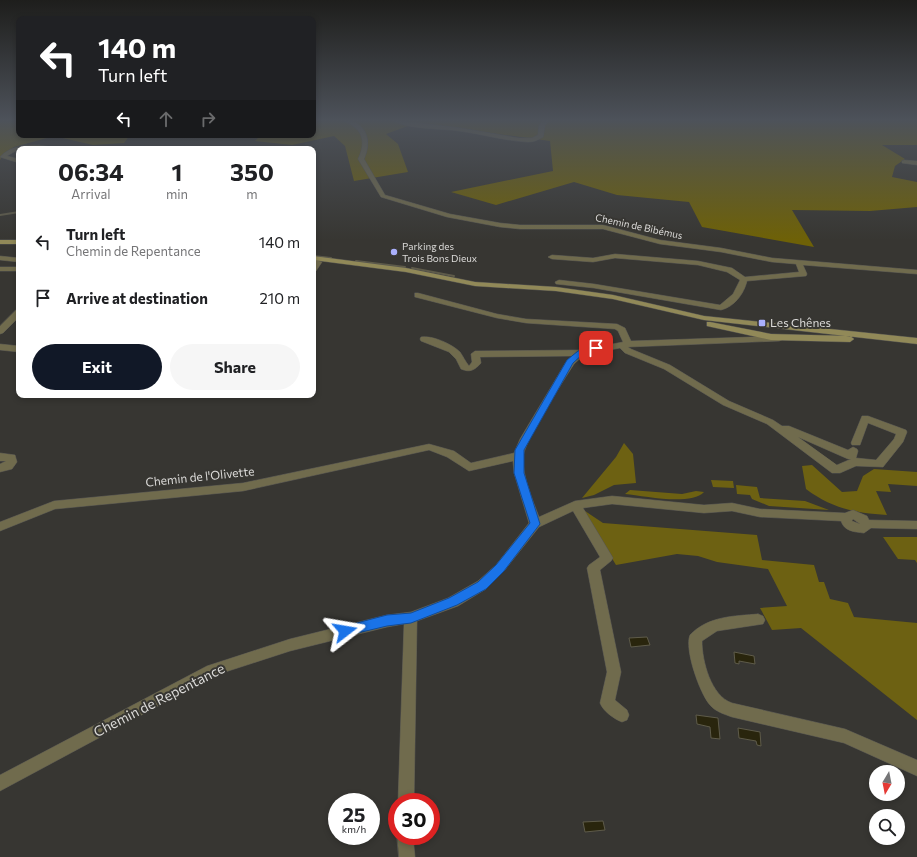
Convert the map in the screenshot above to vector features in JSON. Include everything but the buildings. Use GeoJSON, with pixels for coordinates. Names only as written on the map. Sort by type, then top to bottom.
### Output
{"type":"FeatureCollection","features":[{"type":"Feature","properties":{"kind":"main road"},"geometry":{"type":"LineString","coordinates":[[0,242],[16,242]]}},
{"type":"Feature","properties":{"kind":"main road"},"geometry":{"type":"LineString","coordinates":[[316,260],[389,268],[475,284],[586,293],[704,318],[917,341]]}},
{"type":"Feature","properties":{"kind":"main road"},"geometry":{"type":"LineString","coordinates":[[632,303],[737,330],[781,338],[892,338]]}},
{"type":"Feature","properties":{"kind":"main road"},"geometry":{"type":"LineString","coordinates":[[737,330],[750,322]]}},
{"type":"Feature","properties":{"kind":"main road"},"geometry":{"type":"LineString","coordinates":[[750,322],[747,326],[750,333]]}},
{"type":"Feature","properties":{"kind":"main road"},"geometry":{"type":"LineString","coordinates":[[824,330],[831,334],[828,339]]}},
{"type":"Feature","properties":{"kind":"street","name":"Chemin de Bibémus"},"geometry":{"type":"LineString","coordinates":[[362,160],[383,196],[449,216],[500,226],[603,228],[660,242],[799,263],[917,272]]}},
{"type":"Feature","properties":{"kind":"street"},"geometry":{"type":"LineString","coordinates":[[904,162],[917,163]]}},
{"type":"Feature","properties":{"kind":"street"},"geometry":{"type":"LineString","coordinates":[[552,257],[593,260],[615,256],[698,263],[729,270],[744,279],[803,274],[799,263]]}},
{"type":"Feature","properties":{"kind":"street"},"geometry":{"type":"LineString","coordinates":[[0,258],[16,260]]}},
{"type":"Feature","properties":{"kind":"street"},"geometry":{"type":"LineString","coordinates":[[0,270],[16,269]]}},
{"type":"Feature","properties":{"kind":"street"},"geometry":{"type":"LineString","coordinates":[[559,282],[637,293],[721,308],[728,305],[740,290],[744,279]]}},
{"type":"Feature","properties":{"kind":"street"},"geometry":{"type":"LineString","coordinates":[[632,303],[637,293]]}},
{"type":"Feature","properties":{"kind":"street"},"geometry":{"type":"LineString","coordinates":[[418,295],[497,316],[526,321],[618,327],[622,330],[624,344],[628,351],[667,367],[726,403],[852,456],[865,418],[902,432],[898,440],[879,464],[855,462],[836,470],[770,422]]}},
{"type":"Feature","properties":{"kind":"street"},"geometry":{"type":"LineString","coordinates":[[0,336],[0,332],[16,315]]}},
{"type":"Feature","properties":{"kind":"street"},"geometry":{"type":"LineString","coordinates":[[718,341],[724,336],[726,331],[722,326]]}},
{"type":"Feature","properties":{"kind":"street"},"geometry":{"type":"LineString","coordinates":[[718,341],[737,330]]}},
{"type":"Feature","properties":{"kind":"street"},"geometry":{"type":"LineString","coordinates":[[424,340],[438,343],[459,356],[466,368],[470,369],[477,363],[475,354],[580,353],[624,344],[781,338]]}},
{"type":"Feature","properties":{"kind":"street"},"geometry":{"type":"LineString","coordinates":[[0,347],[16,350]]}},
{"type":"Feature","properties":{"kind":"street"},"geometry":{"type":"LineString","coordinates":[[580,353],[570,362],[525,439],[518,456],[519,473],[534,518],[557,513],[575,505],[612,500],[704,508],[732,507],[760,513],[820,516],[846,520],[854,528],[861,530],[866,528],[863,520],[917,525]]}},
{"type":"Feature","properties":{"kind":"street","name":"Chemin de l'Olivette"},"geometry":{"type":"LineString","coordinates":[[0,527],[54,505],[243,487],[429,447],[458,456],[469,467],[518,456]]}},
{"type":"Feature","properties":{"kind":"street"},"geometry":{"type":"LineString","coordinates":[[0,457],[11,458],[12,462],[8,466],[0,468]]}},
{"type":"Feature","properties":{"kind":"street"},"geometry":{"type":"LineString","coordinates":[[575,505],[607,558],[593,568],[605,620],[614,672],[607,703],[622,715]]}},
{"type":"Feature","properties":{"kind":"street","name":"Chemin de Repentance"},"geometry":{"type":"LineString","coordinates":[[0,783],[212,670],[290,645],[387,621],[411,618],[453,602],[482,585],[500,568],[534,518]]}},
{"type":"Feature","properties":{"kind":"street"},"geometry":{"type":"LineString","coordinates":[[406,793],[411,618]]}},
{"type":"Feature","properties":{"kind":"street"},"geometry":{"type":"LineString","coordinates":[[758,620],[720,624],[699,634],[695,639],[695,649],[709,691],[717,703],[732,710],[845,736],[917,768]]}},
{"type":"Feature","properties":{"kind":"street"},"geometry":{"type":"LineString","coordinates":[[406,845],[407,857]]}},
{"type":"Feature","properties":{"kind":"shaded area"},"geometry":{"type":"Polygon","coordinates":[[[349,160],[404,160],[408,172],[354,181],[349,160]]]}},
{"type":"Feature","properties":{"kind":"shaded area"},"geometry":{"type":"Polygon","coordinates":[[[552,160],[904,160],[895,166],[892,177],[917,182],[917,207],[870,211],[792,210],[814,247],[702,227],[689,202],[617,195],[574,182],[496,205],[451,192],[553,171],[552,160]]]}},
{"type":"Feature","properties":{"kind":"shaded area"},"geometry":{"type":"Polygon","coordinates":[[[624,443],[633,454],[636,483],[614,485],[594,495],[582,498],[616,457],[624,443]]]}},
{"type":"Feature","properties":{"kind":"shaded area"},"geometry":{"type":"Polygon","coordinates":[[[812,465],[842,492],[857,491],[863,476],[874,469],[917,472],[917,486],[888,484],[891,492],[876,491],[887,515],[854,511],[825,501],[806,489],[802,466],[812,465]]]}},
{"type":"Feature","properties":{"kind":"shaded area"},"geometry":{"type":"Polygon","coordinates":[[[711,480],[733,481],[734,488],[713,487],[711,480]]]}},
{"type":"Feature","properties":{"kind":"shaded area"},"geometry":{"type":"Polygon","coordinates":[[[736,485],[757,487],[760,498],[805,501],[829,510],[769,506],[752,499],[750,495],[737,494],[736,485]]]}},
{"type":"Feature","properties":{"kind":"shaded area"},"geometry":{"type":"Polygon","coordinates":[[[630,490],[682,494],[696,491],[704,492],[698,496],[689,498],[667,499],[625,494],[630,490]]]}},
{"type":"Feature","properties":{"kind":"shaded area"},"geometry":{"type":"Polygon","coordinates":[[[582,509],[603,523],[757,535],[762,560],[814,565],[819,582],[824,582],[830,599],[848,603],[854,617],[917,623],[917,720],[801,628],[772,630],[760,608],[787,606],[768,569],[717,562],[698,556],[677,554],[616,565],[582,509]]]}},
{"type":"Feature","properties":{"kind":"shaded area"},"geometry":{"type":"Polygon","coordinates":[[[883,537],[917,537],[917,563],[915,560],[898,559],[883,537]]]}},
{"type":"Feature","properties":{"kind":"shaded area"},"geometry":{"type":"Polygon","coordinates":[[[647,637],[650,645],[631,647],[629,638],[647,637]]]}},
{"type":"Feature","properties":{"kind":"shaded area"},"geometry":{"type":"Polygon","coordinates":[[[734,652],[754,656],[755,664],[739,661],[739,664],[735,663],[734,652]]]}},
{"type":"Feature","properties":{"kind":"shaded area"},"geometry":{"type":"Polygon","coordinates":[[[696,715],[718,718],[720,739],[711,738],[710,727],[697,724],[696,715]]]}},
{"type":"Feature","properties":{"kind":"shaded area"},"geometry":{"type":"Polygon","coordinates":[[[738,728],[760,732],[761,746],[757,745],[756,741],[739,738],[738,728]]]}},
{"type":"Feature","properties":{"kind":"shaded area"},"geometry":{"type":"Polygon","coordinates":[[[603,821],[605,830],[585,832],[583,822],[603,821]]]}},
{"type":"Feature","properties":{"kind":"waterway"},"geometry":{"type":"LineString","coordinates":[[0,215],[16,212]]}},
{"type":"Feature","properties":{"kind":"waterway"},"geometry":{"type":"LineString","coordinates":[[316,256],[331,258]]}},
{"type":"Feature","properties":{"kind":"waterway"},"geometry":{"type":"LineString","coordinates":[[356,261],[405,267]]}},
{"type":"Feature","properties":{"kind":"waterway"},"geometry":{"type":"LineString","coordinates":[[412,268],[454,276]]}},
{"type":"Feature","properties":{"kind":"place","name":"Parking des Trois Bons Dieux"},"geometry":{"type":"Point","coordinates":[394,252]}},
{"type":"Feature","properties":{"kind":"place","name":"Les Chênes"},"geometry":{"type":"Point","coordinates":[762,323]}},
{"type":"Feature","properties":{"kind":"route"},"geometry":{"type":"LineString","coordinates":[[345,631],[387,621],[411,618],[432,611],[453,602],[482,585],[500,568],[535,524],[519,473],[518,456],[520,450],[570,362],[580,353],[596,348]]}}]}
